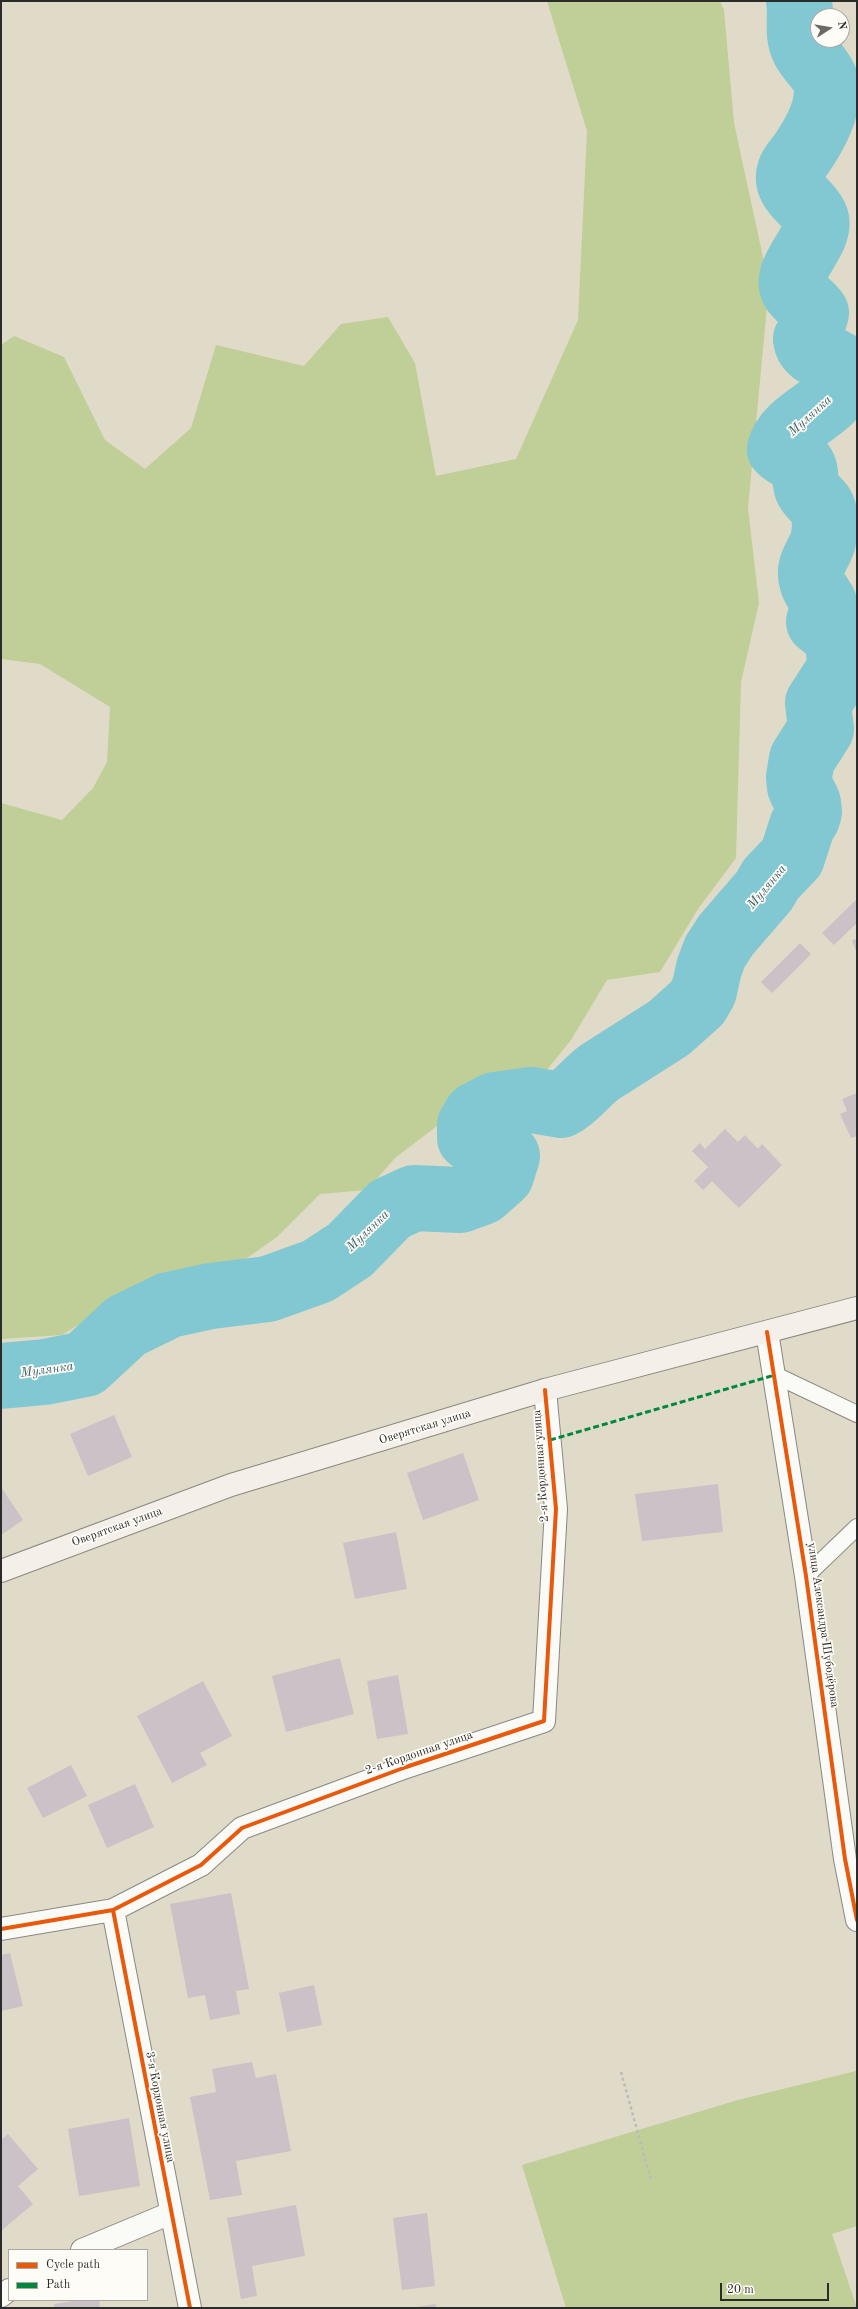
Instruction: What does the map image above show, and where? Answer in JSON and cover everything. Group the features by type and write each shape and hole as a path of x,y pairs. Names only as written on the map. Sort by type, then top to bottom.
{"main road":[{"name":"Оверятская улица","path":"1,1571 231,1485 545,1390 857,1308"}],"street":[{"name":"улица Александра Шубодёрова","path":"767,1332 806,1576 845,1858 857,1916"},
{"name":"2-я Кордонная улица","path":"1,1929 113,1910 201,1865 242,1828 406,1767 544,1721 556,1509 545,1390"},
{"name":"3-я Кордонная улица","path":"113,1910 190,2308"},
{"path":"84,2249 171,2213"}],"lane":[{"path":"775,1375 857,1414"},
{"path":"806,1576 857,1527"}],"path":[{"path":"621,2072 650,2180"}],"green space":[{"path":"547,1 720,1 724,10 734,123 769,285 748,508 759,603 741,682 736,858 698,909 660,972 607,980 571,1040 546,1071 510,1079 473,1107 437,1126 395,1158 367,1190 320,1194 277,1237 230,1270 133,1291 62,1335 1,1339 1,803 62,820 93,788 107,762 110,707 40,664 1,659 1,345 14,336 64,357 105,440 145,469 191,428 216,345 304,366 341,324 388,317 415,363 436,476 516,459 578,320 587,131"},
{"path":"856,2071 857,2226 832,2234 857,2308 566,2308 522,2165 738,2100"}],"building":[{"path":"857,899 857,923 834,945 822,933"},
{"path":"857,939 857,954 852,940"},
{"path":"800,943 811,954 772,993 761,982"},
{"path":"857,1093 857,1136 851,1138 840,1114 847,1111 842,1099"},
{"path":"725,1129 738,1142 745,1135 758,1149 762,1144 782,1165 739,1208 712,1181 703,1190 694,1181 708,1167 692,1151 700,1143 705,1149"},
{"path":"114,1415 132,1457 88,1476 70,1434"},
{"path":"463,1453 479,1500 423,1520 407,1473"},
{"path":"718,1484 723,1532 642,1541 635,1494"},
{"path":"1,1487 23,1520 1,1535"},
{"path":"396,1532 407,1589 355,1599 343,1543"},
{"path":"340,1658 354,1714 286,1732 272,1676"},
{"path":"398,1675 408,1734 377,1739 367,1681"},
{"path":"203,1681 232,1736 200,1753 207,1765 172,1783 137,1716"},
{"path":"71,1765 87,1796 43,1818 27,1788"},
{"path":"135,1784 154,1827 107,1848 88,1805"},
{"path":"231,1893 249,1989 236,1991 240,2014 210,2020 205,1995 188,1998 170,1904"},
{"path":"10,1953 23,2006 1,2011 1,1955"},
{"path":"314,1985 322,2025 287,2032 279,1993"},
{"path":"252,2062 256,2078 276,2074 291,2151 236,2161 242,2195 210,2200 190,2097 216,2092 212,2069"},
{"path":"129,2118 140,2186 79,2196 68,2129"},
{"path":"8,2134 38,2169 18,2186 33,2204 1,2231 1,2140"},
{"path":"296,2205 305,2256 252,2266 257,2296 241,2299 227,2218"},
{"path":"427,2213 435,2286 402,2290 393,2218"},
{"path":"73,2301 99,2301 100,2308 54,2308 54,2304"},
{"path":"436,2304 436,2308 417,2308 417,2307"}],"waterway":[{"name":"Мулянка","path":"1,1376 45,1372 85,1364 126,1326 169,1305 211,1296 268,1289 318,1271 350,1250 390,1209 414,1198 460,1200 482,1192 501,1175 507,1156 500,1148 470,1138 470,1125 476,1115 495,1105 532,1100 561,1105 600,1072 669,1028 697,1003 704,991 709,968 715,952 726,935 764,891 771,879 792,857 802,826 809,812 808,803 800,787 799,777 802,759 821,729 818,703 842,666 839,653 841,632 828,629 819,622 824,603 814,587 811,575 812,565 824,538 825,523 823,509 807,488 804,467 780,449 786,437 795,427 829,401 837,391 841,379 840,365 810,349 806,339 810,333 816,313 811,306 795,292 792,281 798,264 814,236 816,219 813,213 790,185 790,171 818,126 824,110 827,93 825,80 819,69 804,49 800,37 799,1"}],"marked path":[{"path":"550,1440 775,1375"}],"cycle path":[{"path":"767,1332 806,1576 845,1859 857,1920"},
{"path":"1,1929 113,1910 201,1865 242,1828 406,1767 544,1721 556,1509 545,1390"},
{"path":"113,1910 190,2308"}]}
